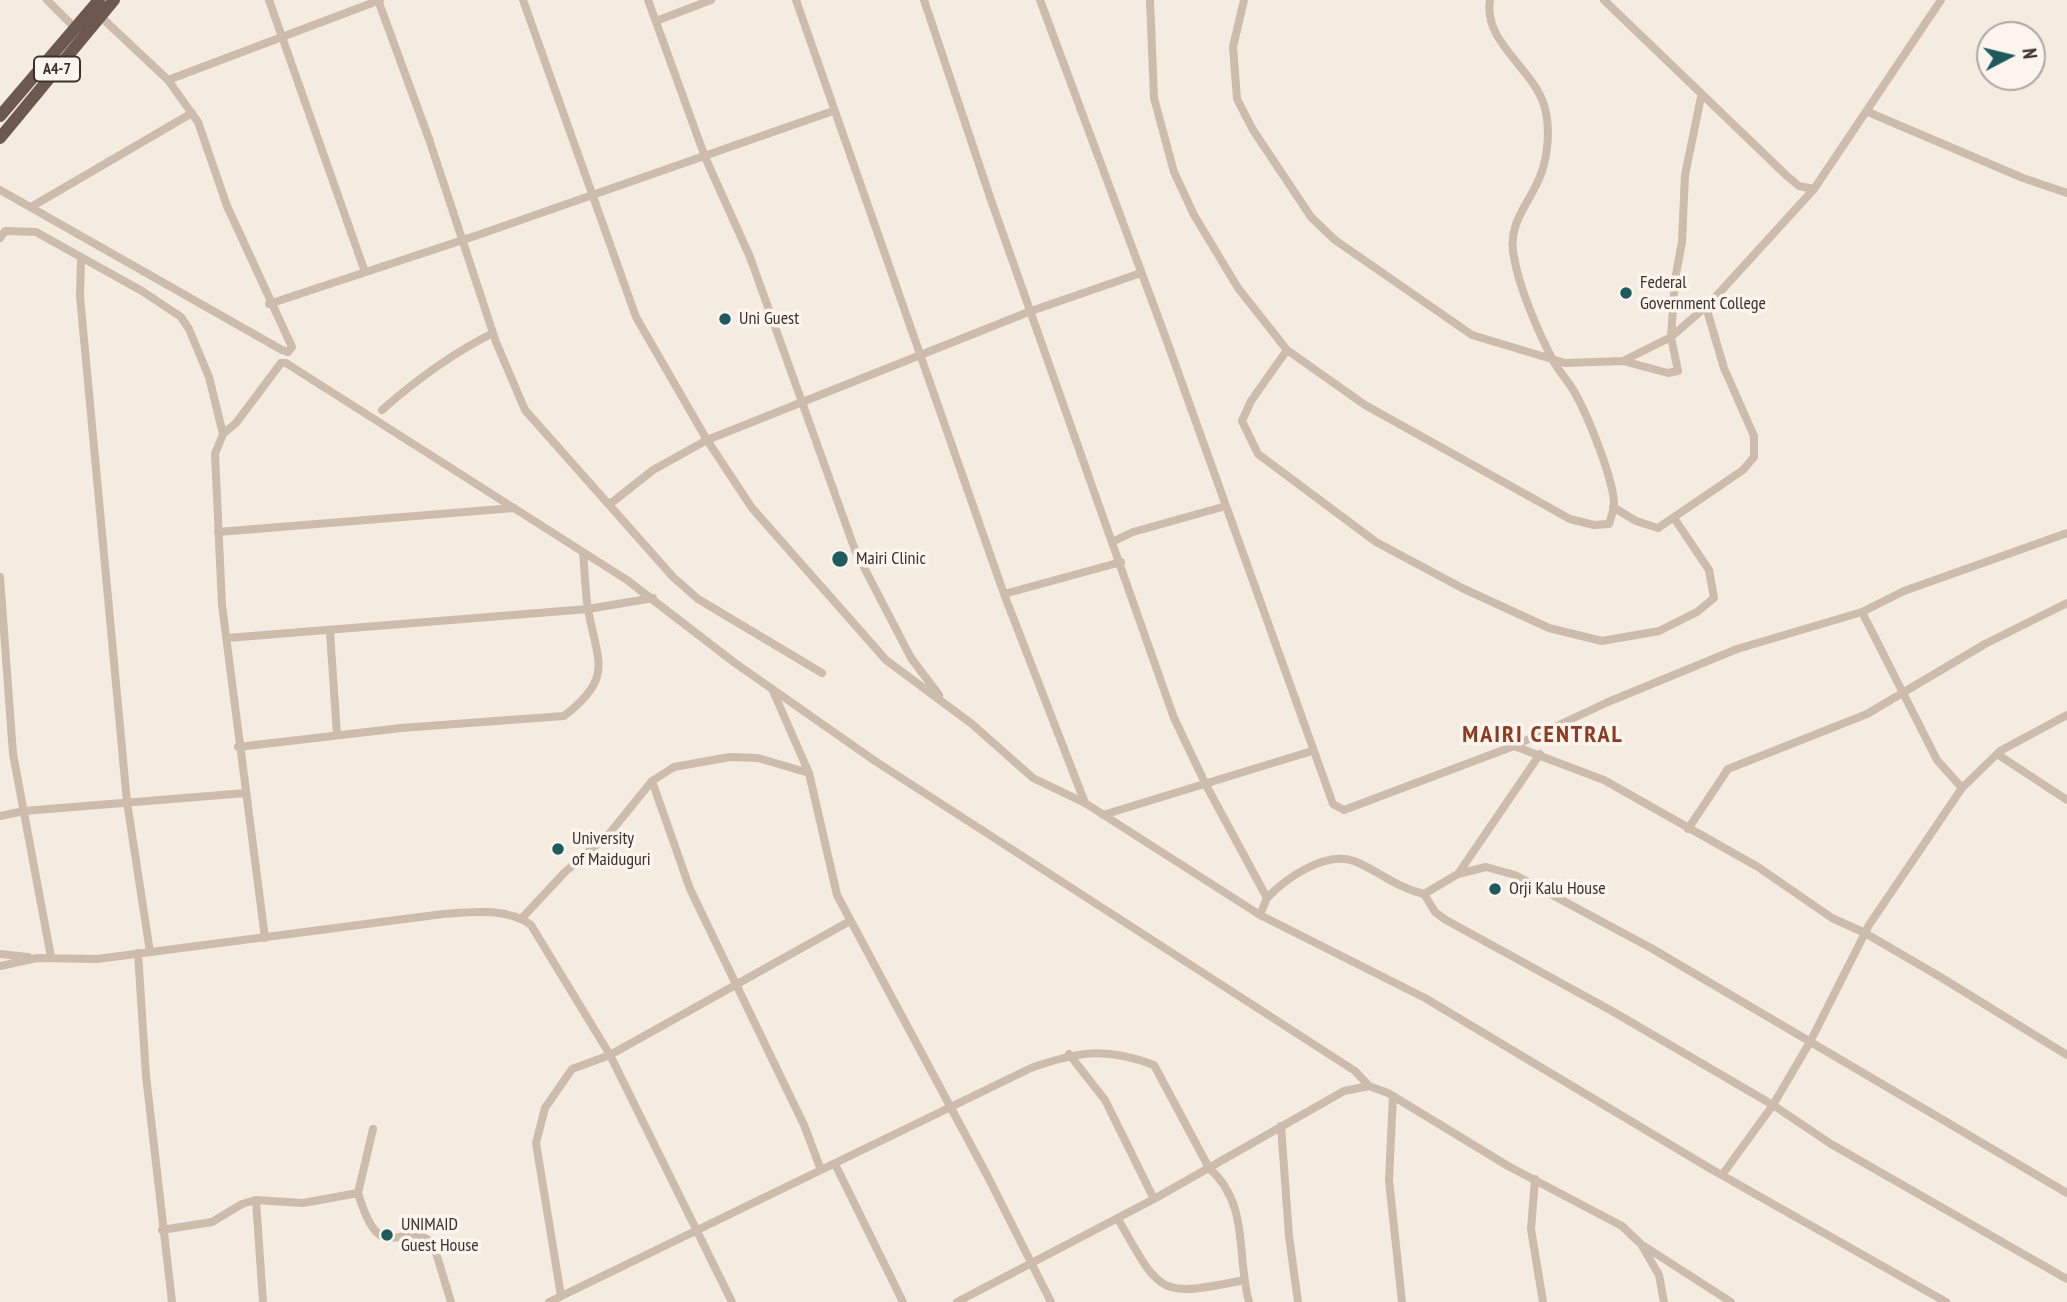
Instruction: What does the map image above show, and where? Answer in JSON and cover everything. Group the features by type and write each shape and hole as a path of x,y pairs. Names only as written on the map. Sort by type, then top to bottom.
{"highway":[{"name":"A4-7","path":"80,32 99,0"},
{"name":"A4-7","path":"0,138 6,116 80,32 114,0"}],"street":[{"path":"47,0 80,32"},
{"path":"269,0 365,272"},
{"path":"168,80 282,39 378,0 493,333 526,410 673,577 698,599 822,673"},
{"path":"523,0 636,317 707,440 752,508 886,660 945,704 1033,778 1085,803 1260,915 1425,998 1722,1175 1946,1302"},
{"path":"648,0 705,157 750,257 855,550 911,658 945,704"},
{"path":"656,21 711,0"},
{"path":"796,0 1004,594 1085,803"},
{"path":"924,0 1174,718 1206,785 1267,898"},
{"path":"1040,0 1333,804 1345,810 1514,747 1608,702 1737,649 1861,612 1904,591 2067,533"},
{"path":"1150,0 1154,98 1174,172 1194,215 1238,288 1287,350 1365,405 1570,519 1594,525 1609,524 1613,507 1610,482 1575,392 1555,362 1513,257 1513,230 1517,216 1540,177 1546,149 1545,108 1539,92 1496,35 1488,17 1490,0"},
{"path":"1244,0 1233,47 1237,99 1253,130 1311,217 1335,240 1472,335 1555,362 1623,361 1675,374 1678,370 1671,337 1685,175 1701,97"},
{"path":"1604,0 1701,97 1787,176 1799,186 1814,189"},
{"path":"1623,361 1671,337 1706,307 1814,189 1941,0"},
{"path":"0,190 288,352 292,342 269,304 227,206 198,122 168,80 100,16"},
{"path":"269,304 833,111"},
{"path":"1868,112 2023,178 2067,193"},
{"path":"31,208 192,113"},
{"path":"0,238 5,231 36,232 142,291 181,317 209,377 223,434"},
{"path":"81,258 80,296 127,802 150,952"},
{"path":"610,504 653,470 707,440 1031,311 1141,273"},
{"path":"1613,507 1636,521 1658,528 1743,470 1754,457 1754,436 1724,368 1706,307"},
{"path":"382,410 467,346 493,333"},
{"path":"1287,350 1251,401 1242,421 1258,454 1376,542 1462,588 1549,628 1602,641 1659,631 1697,612 1714,598 1709,570 1674,519"},
{"path":"265,938 238,747 218,532 215,454 223,434 236,424 281,363 286,363 653,598 772,688 875,761 1355,1071 1369,1086 1393,1096 1622,1226 1641,1244 1731,1302"},
{"path":"1114,541 1133,532 1226,506"},
{"path":"218,532 514,509"},
{"path":"238,747 564,716 583,701 598,674 599,653 588,609 583,553"},
{"path":"1004,594 1121,562"},
{"path":"0,577 13,754 51,957"},
{"path":"227,638 330,632 588,609 653,598"},
{"path":"1688,829 1728,769 1867,714 1985,645 2067,603"},
{"path":"1861,612 1937,760 1962,788"},
{"path":"330,632 337,736"},
{"path":"772,688 809,773 829,852 833,881 850,921 950,1105 1051,1302"},
{"path":"1722,1175 1773,1105 1810,1042 1865,933 1962,788 1997,754 2067,715"},
{"path":"1514,747 1540,754 1604,780 1758,867 1832,918 1865,933 2067,1055"},
{"path":"1103,815 1312,751"},
{"path":"1458,874 1540,754"},
{"path":"1997,754 2067,800"},
{"path":"522,918 565,872 609,834 652,780 686,763 730,757 758,758 809,773"},
{"path":"652,780 690,889 804,1125 821,1170"},
{"path":"0,816 24,811 246,793"},
{"path":"1260,915 1267,898 1282,883 1328,860 1353,861 1406,890 1424,894 1458,874 1486,867 1515,875 1651,948 2067,1193"},
{"path":"1424,894 1435,912 1446,920 1773,1105 1831,1144 2067,1279"},
{"path":"0,965 51,957 97,959 474,912 522,918 531,925 610,1055 732,1302"},
{"path":"561,1296 536,1143 545,1108 572,1069 610,1055 850,921"},
{"path":"138,953 146,1076 172,1302"},
{"path":"0,954 37,958"},
{"path":"549,1302 695,1228 835,1164 950,1105 1031,1068 1069,1054 1106,1053 1130,1056 1154,1065 1209,1168 1223,1181 1233,1198 1241,1230 1244,1279 1249,1302"},
{"path":"1069,1054 1105,1100 1154,1199"},
{"path":"957,1302 1118,1219 1344,1091 1369,1086"},
{"path":"1393,1096 1389,1180 1402,1302"},
{"path":"1281,1126 1289,1236 1298,1302"},
{"path":"373,1129 358,1193 372,1230 387,1239 407,1237 428,1239 433,1243 451,1302"},
{"path":"835,1164 903,1302"},
{"path":"1535,1179 1531,1229 1542,1302"},
{"path":"162,1230 212,1222 242,1204 256,1200 303,1203 358,1193"},
{"path":"256,1200 263,1302"},
{"path":"1118,1219 1157,1282 1175,1290 1202,1288 1244,1279"},
{"path":"1641,1244 1659,1275 1664,1302"}],"place":[{"name":"Federal Government College","path":"1626,293"},
{"name":"Uni Guest","path":"725,319"},
{"name":"Mairi Clinic","path":"840,559"},
{"name":"University of Maiduguri","path":"558,849"},
{"name":"Orji Kalu House","path":"1495,889"},
{"name":"UNIMAID Guest House","path":"387,1235"}],"district":[{"name":"MAIRI CENTRAL","path":"1543,735"}]}
